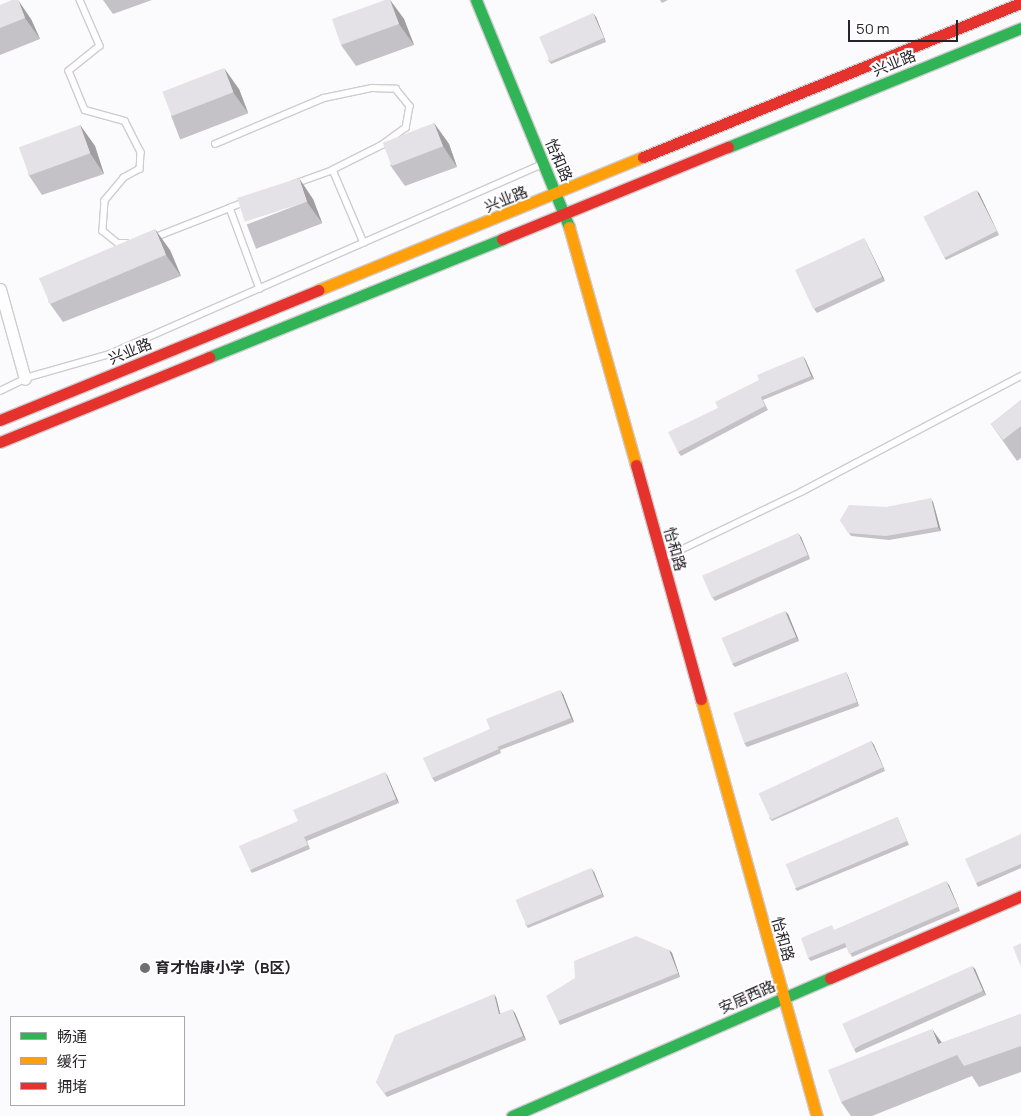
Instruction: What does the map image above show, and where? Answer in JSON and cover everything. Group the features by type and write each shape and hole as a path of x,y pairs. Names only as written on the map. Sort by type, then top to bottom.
{"main road":[{"name":"怡和路","path":"476,0 565,212 817,1116"},
{"name":"兴业路","path":"0,420 558,195 1021,3"},
{"name":"兴业路","path":"0,442 1021,28"},
{"name":"安居西路","path":"512,1116 1021,896"}],"street":[{"path":"0,289 25,379"}],"lane":[{"path":"80,0 100,46 69,71 85,110 125,122 141,152 140,169 124,178 105,201 103,231 118,243 135,242"},
{"path":"215,144 324,98 372,88 396,89 410,106 406,128 383,145 333,170 286,188"},
{"path":"0,391 25,379 110,354 545,163"},
{"path":"333,170 364,243"},
{"path":"143,242 258,198"},
{"path":"230,208 260,288"},
{"path":"662,559 802,492 1021,376"}],"building":[{"path":"12,0 18,0 25,18 0,28 0,5"},
{"path":"385,0 390,0 399,24 341,45 332,19"},
{"path":"593,13 604,38 550,62 539,37"},
{"path":"224,68 233,92 172,116 162,92"},
{"path":"434,123 443,146 392,166 383,143"},
{"path":"80,125 90,153 29,175 19,147"},
{"path":"299,178 307,202 245,222 237,198"},
{"path":"976,190 997,231 944,258 923,217"},
{"path":"155,229 166,255 50,304 39,278"},
{"path":"864,238 882,277 813,309 795,270"},
{"path":"803,356 811,376 761,397 765,406 678,452 668,432 718,408 715,402 759,380 757,375"},
{"path":"1021,400 1021,426 1003,440 991,424"},
{"path":"931,498 938,527 886,536 848,533 840,520 849,505 887,507"},
{"path":"798,533 808,555 712,598 702,576"},
{"path":"785,611 796,637 732,664 721,638"},
{"path":"846,672 857,702 744,743 733,713"},
{"path":"560,690 571,718 497,747 499,749 432,778 423,758 490,729 486,719"},
{"path":"871,741 883,767 771,820 759,793"},
{"path":"385,772 396,799 304,837 308,845 250,870 239,846 298,821 293,810"},
{"path":"897,817 907,841 796,888 786,864"},
{"path":"1021,834 1021,864 976,883 965,859"},
{"path":"591,868 602,894 526,926 516,900"},
{"path":"946,881 958,907 849,954 845,943 808,958 801,938 832,925 834,930"},
{"path":"636,936 669,950 678,973 558,1021 546,996 575,978 574,961"},
{"path":"1021,943 1021,967 1013,947"},
{"path":"972,966 983,991 853,1048 842,1024"},
{"path":"494,994 499,1014 512,1009 523,1036 384,1093 376,1082 395,1035"},
{"path":"1021,1014 1021,1046 964,1066 957,1055 841,1102 828,1070 932,1029 938,1044"}],"traffic: fast":[{"path":"476,0 569,227"},
{"path":"728,147 1021,28"},
{"path":"209,357 502,239"},
{"path":"512,1116 830,978"}],"traffic: slow":[{"path":"318,290 643,157"},
{"path":"569,227 636,465"},
{"path":"701,699 817,1116"}],"traffic: jam":[{"path":"643,157 1021,3"},
{"path":"502,239 728,147"},
{"path":"0,420 318,290"},
{"path":"0,442 209,357"},
{"path":"636,465 701,699"},
{"path":"830,978 1021,896"}],"place":[{"name":"育才怡康小学（B区）","path":"145,968"}]}
